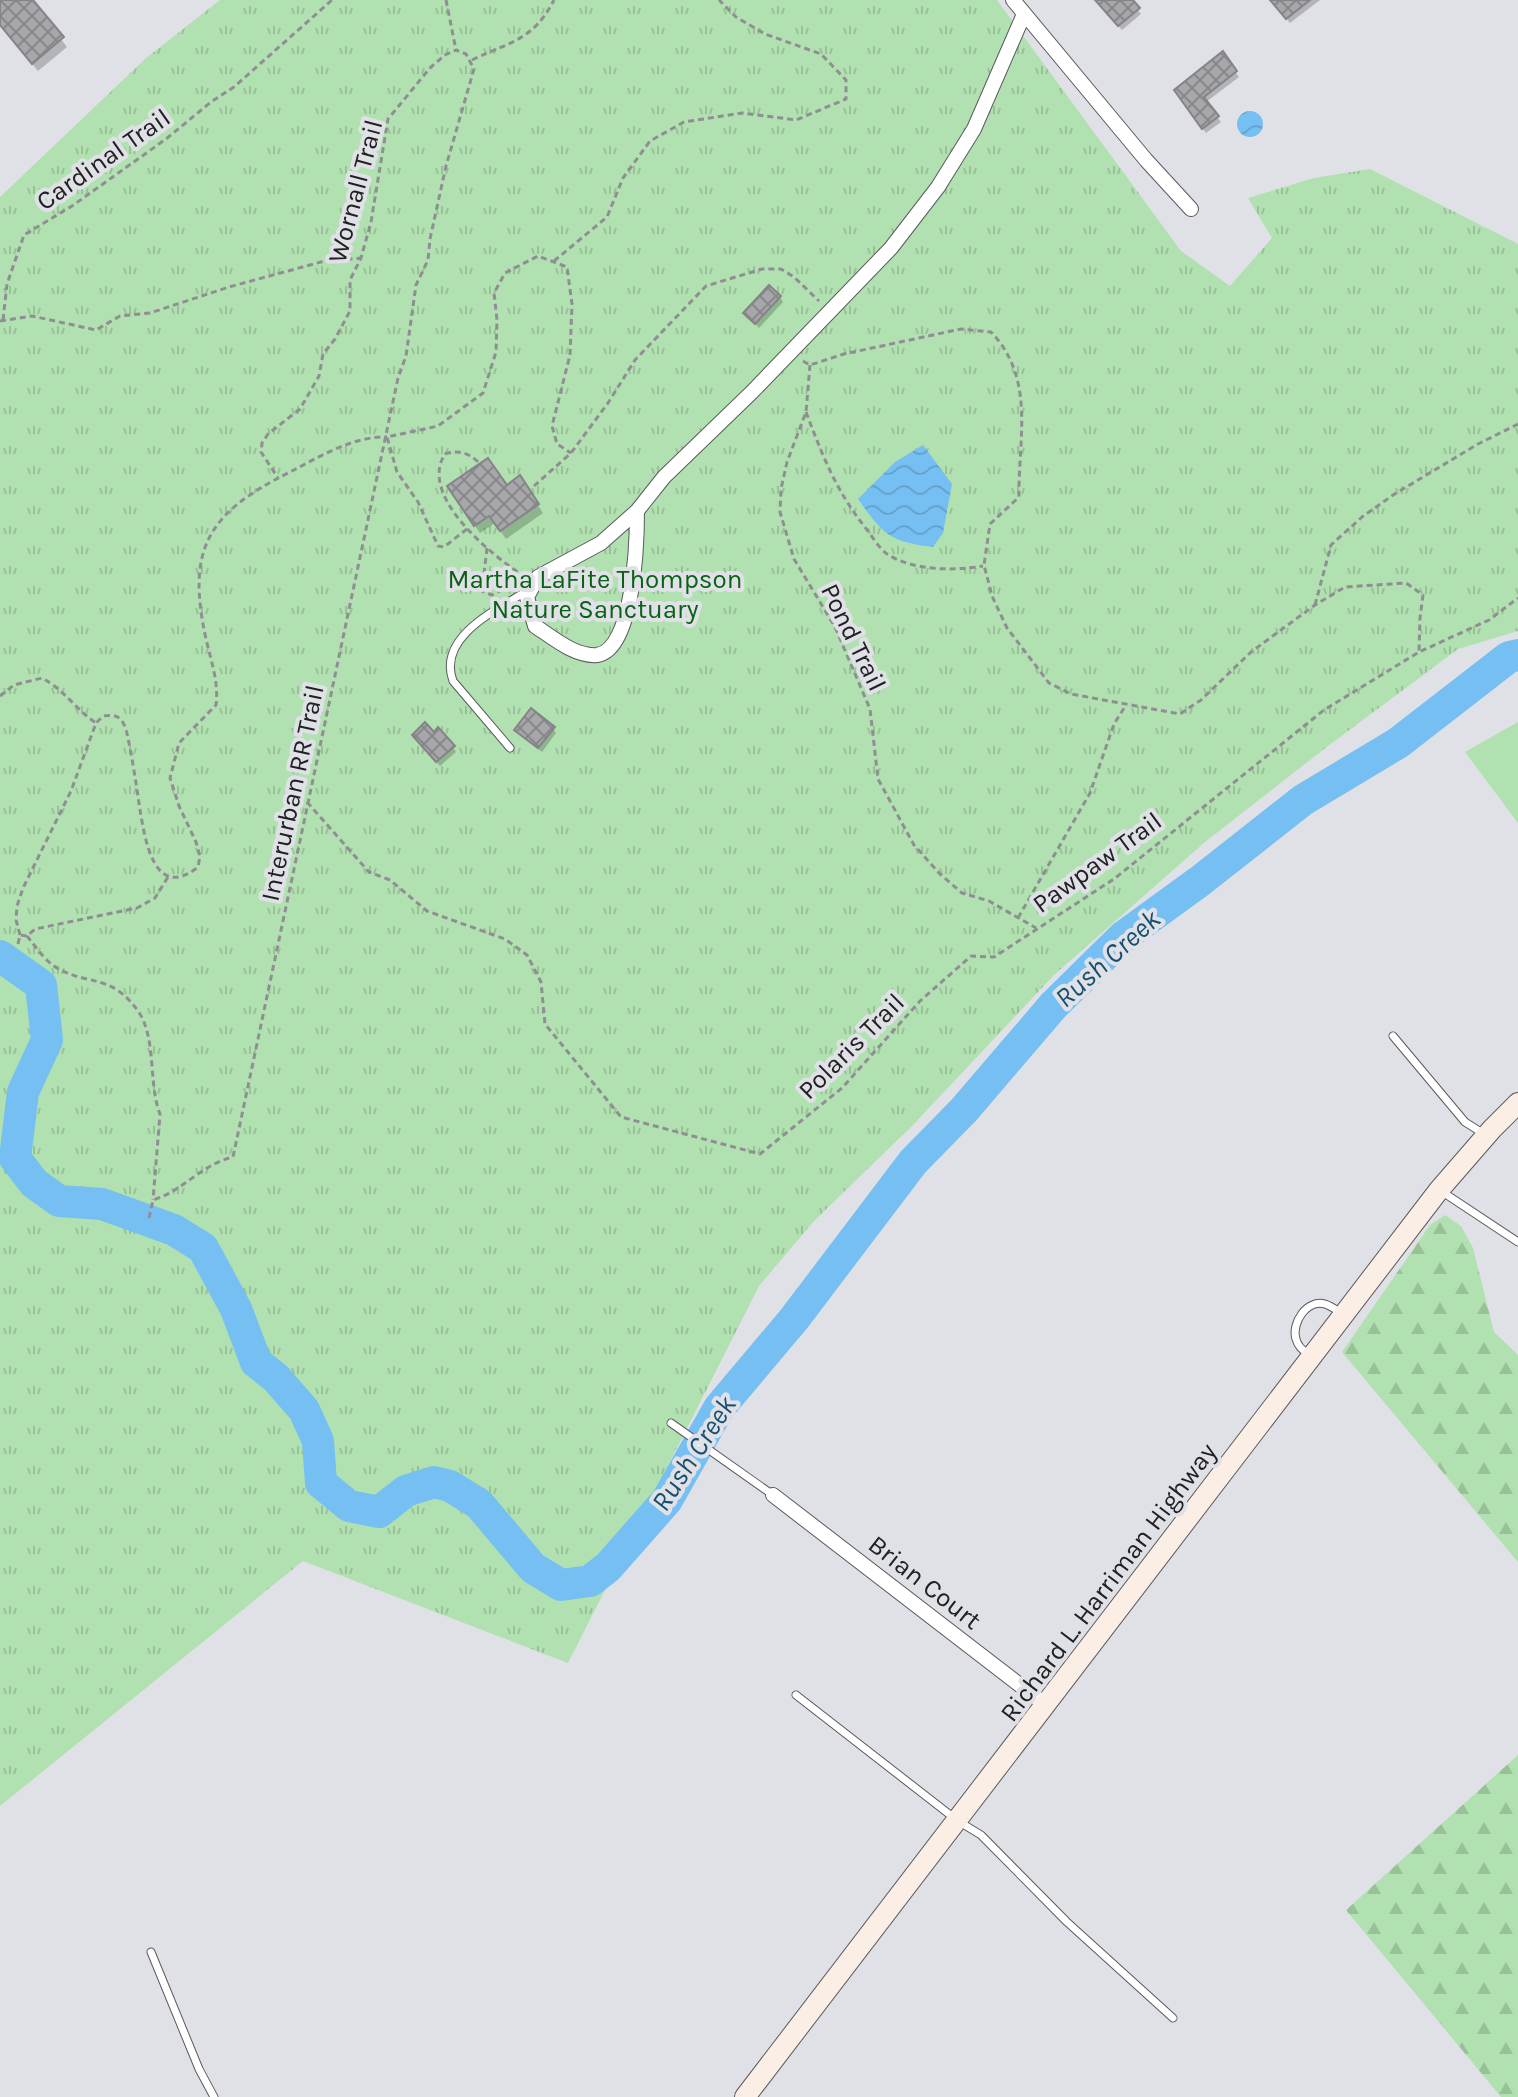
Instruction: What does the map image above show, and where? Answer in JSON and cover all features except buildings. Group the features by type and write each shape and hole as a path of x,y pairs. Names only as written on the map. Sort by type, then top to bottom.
{"street":[{"path":"1013,0 1146,160 1191,209"},
{"path":"637,511 637,539 630,590 621,631 613,647 597,655 575,651 535,626 527,597 538,577 601,543 637,511 664,477 891,248 938,187 974,129 1024,14"},
{"name":"Richard L. Harriman Highway","path":"745,2097 1439,1190 1518,1103"},
{"name":"Brian Court","path":"773,1495 1047,1706"}],"lane":[{"path":"510,748 453,681 448,669 451,653 467,632 534,586"},
{"path":"1393,1036 1465,1122 1486,1136"},
{"path":"1439,1190 1518,1242"},
{"path":"1312,1358 1298,1345 1294,1335 1296,1322 1304,1311 1323,1303 1345,1315"},
{"path":"671,1423 773,1495"},
{"path":"796,1695 958,1821 981,1835 1067,1922 1173,2018"},
{"path":"151,1952 199,2069 214,2097"}],"path":[{"name":"Cardinal Trail","path":"332,0 234,87 166,139 72,206 24,235 7,284 2,320 32,316 96,330 120,316 150,313 321,262 361,258"},
{"path":"446,0 456,50 472,60 474,69 446,166 428,260 416,285 406,356 398,378 389,436 397,472 418,502 438,546 444,547 467,529"},
{"path":"472,60 528,35 554,0"},
{"path":"554,261 607,217 623,178 650,141 684,122 742,113 796,120 846,99 846,80 821,54 765,34 736,17 719,0"},
{"name":"Wornall Trail","path":"278,478 261,452 262,443 268,434 300,409 319,376 323,354 350,311 350,280 361,258 371,222 388,119 430,68 456,50"},
{"path":"18,944 20,935 16,920 23,888 71,791 96,723 103,716 122,718 131,749 143,838 153,863 168,876 188,875 198,867 200,856 196,842 170,778 179,743 216,705 217,693 201,605 200,579 204,545 211,531 228,513 278,478 344,446 438,426 483,393 496,352 494,293 505,273 538,256 567,267 572,304 570,355 552,426 557,444 571,453"},
{"path":"534,486 571,453 635,360 706,286 762,269 781,269 794,277 830,312"},
{"path":"790,353 810,365 844,354 961,329 991,332 1007,348 1014,364 1023,411 1018,461 1019,497 990,524 984,565 992,596 1007,628 1049,683 1071,694 1180,714 1201,700 1251,652 1345,587 1406,583 1423,595 1419,652"},
{"name":"Pond Trail","path":"810,365 806,412 787,462 781,489 780,512 794,559 835,627 870,709 878,779 914,845 962,893 989,901 1018,918"},
{"name":"Pond Trail","path":"806,412 846,504 886,554 912,565 967,568 984,565"},
{"path":"1315,605 1331,545 1362,517 1478,444 1518,424"},
{"name":"Interurban RR Trail","path":"153,1200 167,1196 200,1170 233,1157 307,802 389,436"},
{"path":"478,462 471,455 456,451 445,454 438,467 440,487 467,529 534,586"},
{"path":"488,546 482,591 486,595 505,588 534,586"},
{"name":"Pawpaw Trail","path":"1126,705 1114,724 1090,793 1018,918 1037,929 1114,879 1324,710 1419,652 1489,620 1518,598"},
{"path":"0,696 14,685 42,678 66,694 79,712 96,723"},
{"name":"Polaris Trail","path":"307,802 369,872 390,880 427,911 505,939 527,955 541,982 545,1024 621,1117 760,1154 842,1088 920,1001 971,956 994,957 1037,929"},
{"path":"27,936 35,929 137,908 155,898 168,876"},
{"path":"20,935 27,936 58,968 102,981 120,992 139,1013 160,1114 149,1218"}],"green space":[{"name":"Martha LaFite Thompson Nature Sanctuary","path":"220,0 997,0 1181,251 1230,286 1272,238 1248,198 1314,178 1370,169 1518,244 1518,631 1458,649 1205,842 1054,975 912,1126 814,1221 759,1286 568,1663 303,1561 0,1806 0,197 145,59"},
{"path":"1518,722 1518,823 1465,752"},
{"path":"1445,1215 1461,1226 1473,1248 1494,1332 1518,1355 1518,1562 1342,1352 1430,1225"},
{"path":"1518,1755 1518,2097 1501,2097 1346,1910"}],"water":[{"path":"1250,111 1259,115 1263,124 1259,133 1250,137 1241,133 1237,124 1241,115"},
{"path":"923,445 952,484 943,533 933,547 906,542 888,534 858,499 895,462"}],"waterway":[{"name":"Rush Creek","path":"0,956 41,985 47,1040 23,1092 15,1158 34,1183 59,1201 102,1204 174,1230 203,1248 236,1309 256,1362 276,1378 304,1410 318,1441 321,1483 349,1506 379,1512 406,1491 434,1482 450,1486 479,1504 533,1568 561,1585 590,1581 608,1567 667,1500 719,1408 794,1319 913,1162 964,1110 1053,1006 1123,937 1303,800 1398,743 1509,657 1518,655"}]}
